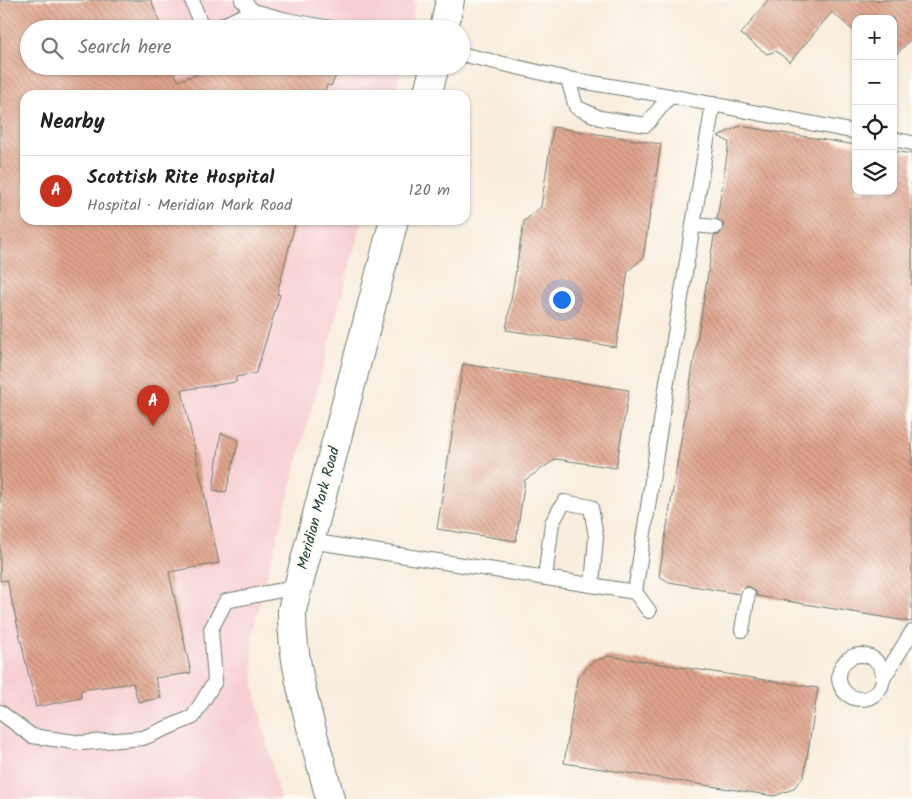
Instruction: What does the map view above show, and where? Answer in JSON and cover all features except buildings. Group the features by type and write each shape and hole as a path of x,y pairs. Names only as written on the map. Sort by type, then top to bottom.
{"street":[{"path":"446,20 450,0"},
{"path":"428,90 433,75"},
{"name":"Meridian Mark Road","path":"330,799 296,661 292,635 292,610 393,225"}],"lane":[{"path":"192,0 199,20"},
{"path":"242,0 253,11 288,20"},
{"path":"234,20 253,11"},
{"path":"470,56 568,79 670,96 852,131"},
{"path":"568,79 576,107 600,118 646,125 670,96"},
{"path":"635,592 713,104"},
{"path":"897,140 912,143"},
{"path":"693,225 715,228"},
{"path":"545,578 552,523 564,502 590,507 596,537 592,585"},
{"path":"310,541 635,592 649,611"},
{"path":"0,712 32,736 82,742 143,738 193,718 215,681 211,630 226,600 297,587"},
{"path":"742,630 748,595"},
{"path":"884,677 912,632"}],"shaded area":[{"path":"0,0 416,0 412,20 20,20 20,75 399,75 395,90 20,90 20,225 361,225 252,633 254,687 280,799 0,799"}],"place":[{"name":"Scottish Rite Hospital","path":"153,426"}]}
